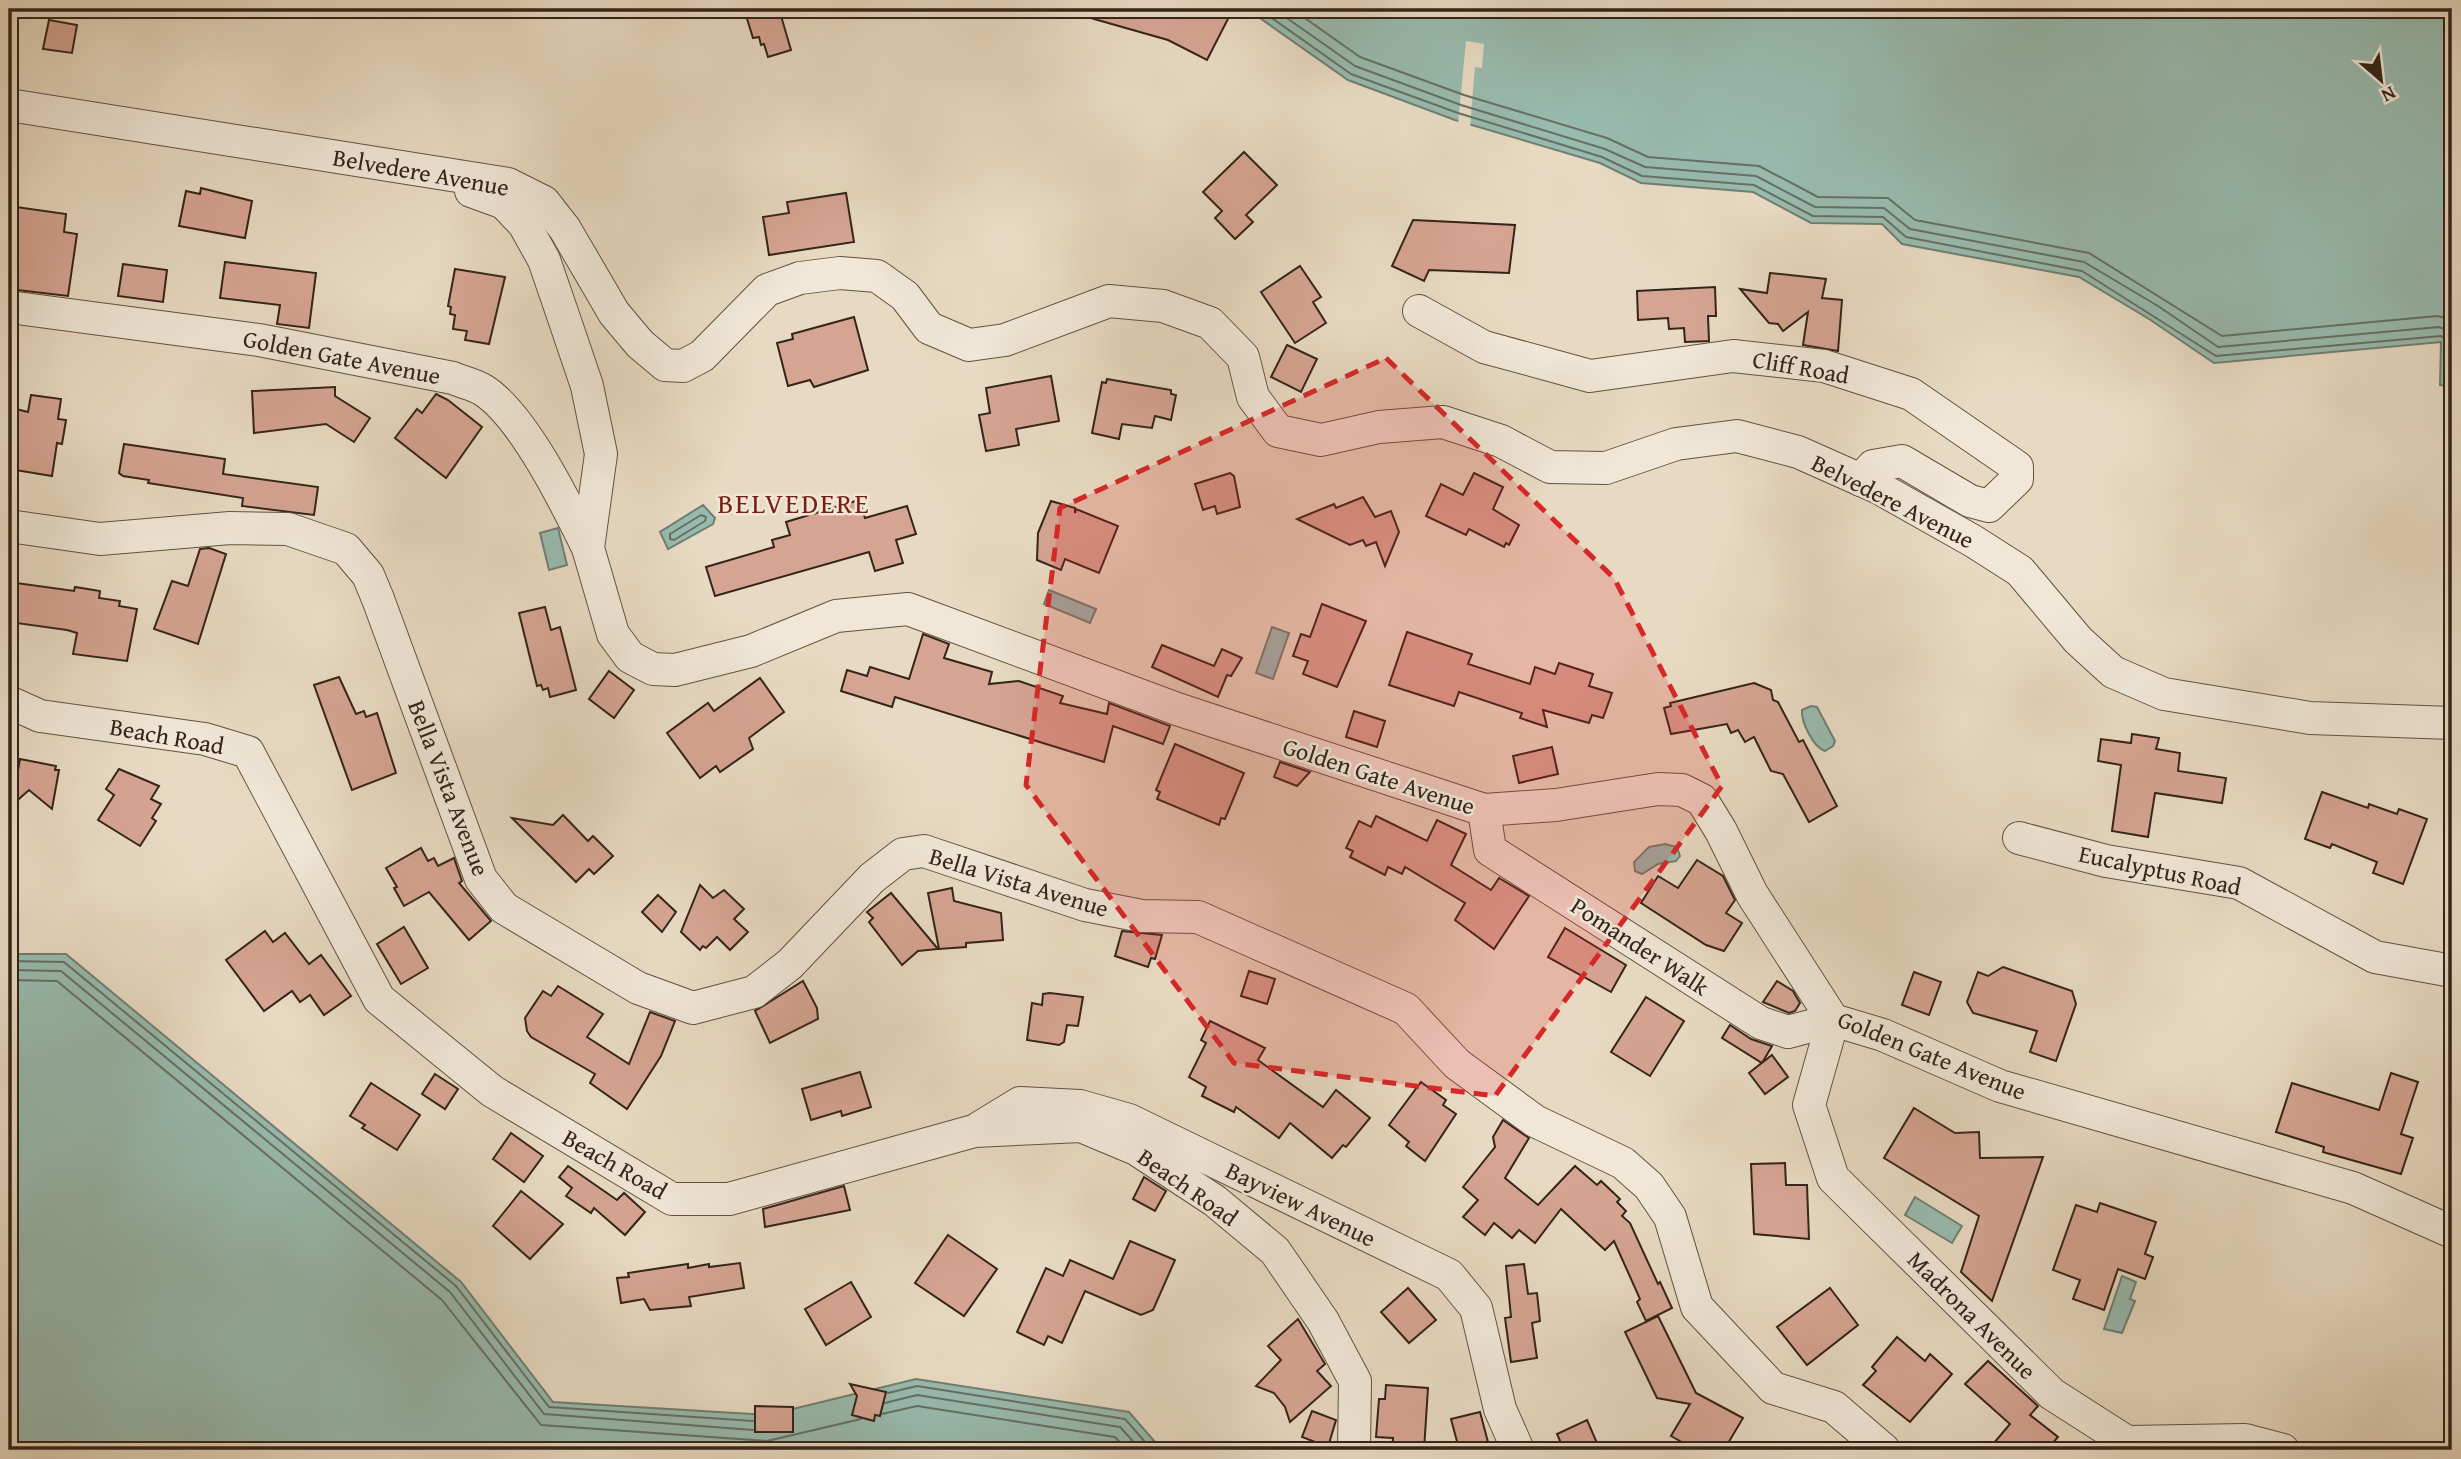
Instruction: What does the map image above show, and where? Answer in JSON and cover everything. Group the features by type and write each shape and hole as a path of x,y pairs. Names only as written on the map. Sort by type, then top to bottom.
{"street":[{"name":"Belvedere Avenue","path":"9,105 508,184 544,202 565,229 614,313 640,344 666,365 683,366 702,356 767,290 800,278 840,273 877,276 905,296 929,328 969,345 1004,340 1109,301 1163,306 1210,323 1242,357 1253,397 1278,431 1321,440 1379,427 1443,422 1501,440 1550,467 1605,468 1676,444 1737,436 1798,452 1861,480 2020,571 2078,640 2113,672 2164,694 2310,718 2452,723"},
{"name":"Golden Gate Avenue","path":"393,165 504,203 524,224 544,260 587,386 601,454 588,548"},
{"name":"Golden Gate Avenue","path":"9,307 260,340 453,378 483,390 511,416 559,488 588,548 613,634 630,657 653,669 675,670 751,651 836,616 908,609 1189,713 1484,810 1556,805 1658,789 1682,790 1702,800 1721,831 1752,894 1833,1020 1883,1035 2000,1086 2353,1188 2452,1233"},
{"name":"Cliff Road","path":"1419,311 1484,346 1590,376 1733,356 1824,366 1911,394 2017,467 2017,479 1989,506 1970,501 1902,461 1873,466 1861,480"},
{"name":"Bella Vista Avenue","path":"9,526 100,539 230,528 288,529 346,549 368,575 378,598 481,879 504,908 638,988 693,1008 754,992 790,964 872,878 903,855 924,851 1085,905 1142,916 1198,917 1406,1009 1457,1064 1524,1112 1623,1163 1649,1186 1670,1217 1698,1307 1773,1388 1834,1407 1884,1450"},
{"name":"Beach Road","path":"9,702 40,716 205,739 248,752 379,999 492,1091 671,1199 729,1199 974,1131 1081,1126 1136,1149 1215,1201 1275,1251 1323,1321 1355,1381 1353,1450"},
{"name":"Pomander Walk","path":"1484,810 1490,850 1761,1023 1788,1032 1833,1020"},
{"name":"Eucalyptus Road","path":"2019,838 2106,861 2239,883 2375,957 2452,971"},
{"name":"Madrona Avenue","path":"1833,1020 1809,1105 1833,1178 2052,1394 2127,1442 2174,1447 2245,1440 2283,1450"},
{"name":"Bayview Avenue","path":"974,1131 1020,1103 1080,1106 1129,1120 1449,1275 1476,1308 1500,1409 1518,1450"}],"highlighted area":[{"path":"1386,358 1614,578 1722,786 1495,1096 1234,1063 1026,785 1060,508"}],"water":[{"path":"1247,9 2452,9 2452,387 2440,385 2441,342 2214,363 2149,319 2079,277 1902,244 1882,224 1811,223 1753,192 1641,183 1600,163 1455,120 1348,80"},
{"path":"703,505 715,518 713,524 668,549 660,532"},
{"path":"558,528 567,565 549,570 540,533"},
{"path":"1049,590 1096,609 1090,623 1044,604"},
{"path":"1272,627 1289,633 1273,679 1256,673"},
{"path":"1811,706 1817,707 1835,741 1833,746 1825,751 1812,739 1803,721 1802,710"},
{"path":"1665,844 1677,847 1680,856 1676,861 1658,864 1642,874 1635,871 1634,862 1649,847"},
{"path":"9,954 66,954 461,1282 553,1402 768,1415 916,1379 1129,1412 1162,1450 9,1450"},
{"path":"1915,1197 1962,1226 1952,1243 1905,1215"},
{"path":"2122,1276 2136,1282 2130,1299 2135,1301 2122,1333 2104,1329"}],"pier":[{"path":"1466,41 1484,44 1482,68 1475,67 1470,128 1458,124"}],"building":[{"path":"744,9 779,9 791,50 768,57 759,37 753,38"},
{"path":"1081,9 1233,9 1207,60 1168,40 1080,15"},
{"path":"49,20 77,25 72,53 43,49"},
{"path":"1244,152 1277,185 1246,215 1253,222 1235,239 1215,218 1222,211 1203,192"},
{"path":"201,188 252,201 245,238 179,226 186,191 200,194"},
{"path":"846,193 854,242 769,255 763,217 789,213 787,202"},
{"path":"9,206 66,214 64,232 77,234 68,296 9,289"},
{"path":"1413,220 1515,225 1509,273 1429,270 1424,281 1392,266"},
{"path":"225,262 316,273 309,328 277,324 280,305 220,298"},
{"path":"123,264 167,270 163,302 118,296"},
{"path":"1300,266 1321,297 1313,302 1326,323 1295,343 1261,292"},
{"path":"455,269 505,277 489,344 465,340 467,331 453,329 455,315 450,314 451,307 448,306"},
{"path":"1770,273 1826,279 1822,298 1842,300 1838,351 1803,345 1808,312 1783,331 1778,324 1769,323 1740,289 1767,293"},
{"path":"1715,287 1716,316 1708,316 1709,341 1685,342 1684,328 1669,329 1668,318 1638,320 1637,291"},
{"path":"854,317 868,370 814,387 810,380 788,386 777,343 793,339 792,334"},
{"path":"1287,345 1317,359 1301,392 1271,377"},
{"path":"1051,376 1059,421 1016,429 1019,445 986,451 979,415 990,413 986,388"},
{"path":"1107,379 1171,390 1171,394 1176,395 1171,420 1155,416 1152,428 1122,424 1119,439 1092,433 1102,382 1106,383"},
{"path":"335,387 335,396 370,418 354,442 326,424 254,433 252,391"},
{"path":"436,394 448,400 482,427 446,478 395,438 417,409 422,413"},
{"path":"31,395 61,399 58,419 66,420 62,444 57,443 52,476 9,469 9,428 13,428 16,409 28,412"},
{"path":"124,444 225,459 223,474 318,487 314,515 242,506 243,498 148,483 149,480 123,476 119,473"},
{"path":"1230,473 1234,476 1240,507 1217,514 1215,506 1203,510 1195,484"},
{"path":"1474,473 1503,487 1493,509 1519,525 1509,545 1506,543 1504,547 1469,529 1466,535 1426,516 1441,484 1463,495"},
{"path":"1363,497 1375,517 1391,511 1399,532 1385,566 1376,542 1366,546 1363,540 1350,545 1297,519 1334,504 1336,508"},
{"path":"859,500 865,518 907,506 916,534 896,540 903,563 875,571 869,552 715,596 706,567 774,547 772,540 790,535 786,522"},
{"path":"1051,501 1075,508 1075,513 1076,509 1118,526 1099,573 1065,559 1061,570 1037,560 1038,533"},
{"path":"209,548 226,554 198,644 154,629 172,581 188,586 200,549"},
{"path":"9,582 74,591 75,587 100,591 99,598 120,601 119,606 137,609 127,661 73,654 77,633 9,622"},
{"path":"1322,604 1366,621 1337,687 1303,674 1308,661 1293,656 1301,634 1310,637"},
{"path":"545,607 551,630 560,627 576,690 550,697 548,688 543,690 541,685 537,686 519,613"},
{"path":"1407,632 1472,654 1468,664 1530,684 1535,667 1555,674 1559,663 1593,674 1589,686 1612,693 1603,718 1592,715 1589,723 1543,710 1547,727 1520,718 1522,713 1459,692 1454,706 1389,685"},
{"path":"923,634 949,644 944,658 992,672 989,684 1019,681 1063,696 1060,703 1107,714 1109,703 1170,726 1163,744 1113,726 1104,762 895,697 892,707 841,691 847,670 867,676 870,667 909,679"},
{"path":"1162,645 1214,666 1222,649 1242,658 1231,676 1227,675 1218,697 1152,667"},
{"path":"609,671 634,690 614,718 589,699"},
{"path":"339,677 356,714 364,711 366,717 377,713 396,773 352,790 314,685"},
{"path":"760,678 784,712 749,738 753,749 720,772 716,766 700,778 667,733 708,703 714,711"},
{"path":"1754,683 1771,690 1773,700 1778,702 1799,742 1803,740 1837,806 1809,822 1783,774 1771,771 1754,737 1745,742 1738,730 1731,733 1727,724 1671,734 1664,708 1671,706 1670,703"},
{"path":"1354,711 1385,721 1377,747 1346,737"},
{"path":"2132,734 2159,738 2156,749 2180,753 2178,771 2226,778 2222,803 2155,793 2148,837 2112,831 2121,765 2098,761 2101,739 2131,743"},
{"path":"1175,744 1244,773 1225,819 1221,818 1219,825 1157,799 1160,792 1156,790"},
{"path":"1552,747 1558,774 1519,783 1513,756"},
{"path":"20,759 56,766 55,770 59,770 52,809 29,790 12,805"},
{"path":"1280,762 1310,772 1297,786 1274,777"},
{"path":"119,769 159,786 151,799 161,804 152,818 156,821 140,846 98,820 114,795 106,789"},
{"path":"2322,792 2368,808 2369,804 2397,814 2399,809 2427,819 2403,884 2373,873 2377,862 2332,844 2330,848 2305,839"},
{"path":"563,815 588,841 593,836 613,856 594,874 589,869 576,882 512,818 553,825"},
{"path":"1376,816 1427,841 1437,820 1466,834 1451,865 1491,890 1499,878 1529,896 1494,949 1455,920 1465,903 1405,867 1402,874 1388,867 1385,875 1350,857 1353,851 1346,848 1359,821 1371,827"},
{"path":"421,848 428,861 434,858 438,866 454,858 462,881 459,883 491,921 469,940 429,892 404,906 394,888 397,887 386,868"},
{"path":"1697,860 1723,876 1735,900 1726,913 1742,923 1724,951 1706,945 1641,903 1658,876 1678,888"},
{"path":"700,885 713,898 724,890 744,909 734,919 748,932 730,950 717,937 700,950 681,932"},
{"path":"952,888 954,901 1001,913 1003,940 966,943 966,947 939,949 928,893"},
{"path":"891,893 938,949 918,951 902,965 869,922 873,918 867,912"},
{"path":"658,895 676,912 662,932 642,912"},
{"path":"404,927 428,968 401,984 377,944"},
{"path":"1565,928 1626,965 1611,992 1548,957"},
{"path":"265,931 273,942 285,933 309,964 321,955 351,996 324,1015 310,995 300,1002 292,991 264,1011 226,960"},
{"path":"1122,931 1162,935 1155,959 1151,958 1148,967 1115,956"},
{"path":"2003,967 2072,991 2076,1004 2056,1061 2030,1052 2037,1031 1973,1013 1967,1002 1978,972 1988,976"},
{"path":"1249,971 1275,979 1267,1004 1241,996"},
{"path":"1914,972 1941,982 1929,1015 1902,1005"},
{"path":"803,981 817,1008 818,1019 770,1043 755,1011"},
{"path":"1777,981 1793,991 1800,1003 1795,1011 1789,1013 1763,1002"},
{"path":"558,986 603,1014 587,1037 629,1064 650,1012 675,1021 661,1056 627,1109 590,1083 595,1074 531,1037 527,1031 525,1018 543,991 551,996"},
{"path":"1043,994 1083,997 1078,1026 1067,1025 1064,1042 1059,1045 1027,1040 1032,1003 1042,1005"},
{"path":"1646,997 1684,1021 1650,1076 1611,1052"},
{"path":"1210,1021 1265,1048 1258,1060 1323,1107 1336,1090 1370,1118 1346,1147 1343,1145 1332,1158 1290,1123 1279,1138 1236,1107 1234,1112 1202,1096 1206,1087 1189,1077 1206,1043 1201,1040"},
{"path":"1730,1025 1751,1039 1772,1046 1762,1063 1722,1038"},
{"path":"1772,1055 1788,1077 1765,1094 1749,1073"},
{"path":"860,1072 871,1107 842,1116 841,1111 811,1120 802,1089"},
{"path":"2391,1073 2418,1082 2401,1134 2413,1138 2401,1174 2323,1152 2324,1147 2276,1132 2292,1083 2379,1110"},
{"path":"435,1074 458,1089 445,1109 422,1094"},
{"path":"1421,1082 1446,1100 1443,1105 1456,1114 1425,1161 1406,1146 1409,1142 1389,1125"},
{"path":"371,1083 420,1115 397,1150 362,1128 365,1125 350,1116"},
{"path":"1914,1108 1955,1133 1979,1132 1980,1158 2043,1157 1992,1301 1961,1272 1979,1216 1884,1158"},
{"path":"1503,1120 1529,1138 1505,1178 1538,1205 1575,1166 1597,1185 1601,1181 1620,1199 1617,1202 1626,1211 1622,1216 1630,1223 1672,1308 1646,1321 1637,1302 1640,1299 1614,1241 1605,1250 1561,1209 1535,1243 1519,1230 1512,1238 1494,1223 1485,1235 1463,1217 1478,1200 1463,1187 1495,1147 1493,1137"},
{"path":"511,1133 543,1156 524,1182 493,1159"},
{"path":"1785,1163 1786,1185 1807,1185 1809,1239 1754,1234 1751,1164"},
{"path":"568,1166 617,1200 624,1193 645,1212 625,1235 594,1208 591,1213 566,1196 572,1188 559,1177"},
{"path":"1144,1177 1166,1191 1155,1211 1133,1199"},
{"path":"844,1186 850,1210 765,1227 763,1209"},
{"path":"521,1191 563,1224 530,1259 493,1226"},
{"path":"2100,1203 2156,1222 2145,1254 2153,1257 2145,1279 2118,1269 2104,1310 2073,1299 2080,1280 2053,1270 2076,1205 2097,1212"},
{"path":"948,1235 997,1269 964,1316 915,1283"},
{"path":"1130,1241 1175,1260 1153,1310 1141,1315 1085,1291 1062,1343 1048,1336 1044,1345 1017,1332 1046,1268 1063,1276 1070,1260 1113,1279"},
{"path":"740,1263 744,1288 689,1297 691,1306 650,1310 644,1299 621,1303 617,1278 629,1277 628,1273 688,1264 688,1268"},
{"path":"1524,1264 1528,1294 1537,1293 1540,1321 1532,1323 1537,1358 1511,1362 1505,1318 1511,1317 1506,1266"},
{"path":"851,1282 871,1317 826,1345 805,1309"},
{"path":"1408,1288 1436,1320 1409,1343 1381,1312"},
{"path":"1830,1288 1858,1325 1807,1365 1777,1327"},
{"path":"1658,1316 1696,1393 1743,1418 1724,1450 1696,1450 1671,1436 1690,1404 1657,1398 1625,1332"},
{"path":"1298,1319 1325,1364 1317,1371 1331,1386 1290,1422 1285,1407 1274,1393 1256,1386 1281,1360 1268,1346"},
{"path":"1897,1337 1925,1361 1930,1354 1952,1374 1910,1422 1863,1385 1876,1371 1872,1367"},
{"path":"1988,1361 2038,1406 2030,1415 2058,1437 2047,1450 1988,1450 2010,1424 1965,1384"},
{"path":"850,1384 886,1392 880,1416 875,1415 874,1421 852,1415 857,1396"},
{"path":"1386,1385 1428,1388 1424,1450 1392,1450 1393,1438 1376,1437 1379,1399 1385,1399"},
{"path":"755,1406 793,1407 793,1432 755,1432"},
{"path":"1312,1411 1336,1420 1328,1447 1302,1437"},
{"path":"1480,1412 1488,1442 1459,1449 1451,1419"},
{"path":"1587,1420 1600,1450 1564,1450 1557,1434"}],"district":[{"name":"BELVEDERE","path":"794,502"}]}
